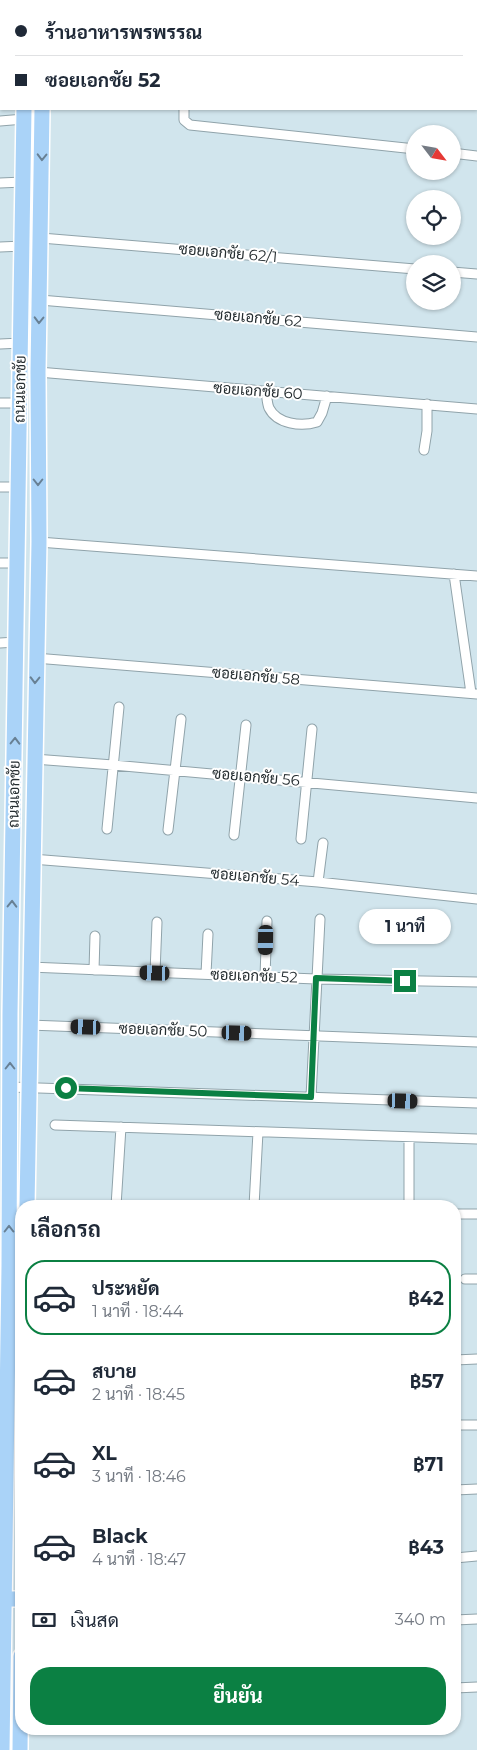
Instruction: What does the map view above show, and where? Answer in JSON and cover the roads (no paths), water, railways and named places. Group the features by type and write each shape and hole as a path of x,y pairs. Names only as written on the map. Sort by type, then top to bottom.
{"main road":[{"name":"ถนนเอกชัย","path":"27,1200 38,542 38,372 42,110"},
{"name":"ถนนเอกชัย","path":"2,1750 4,1189 5,1139 10,1087 5,1013 6,858 16,642 24,114"},
{"path":"4,1599 15,1599"},
{"path":"20,1735 20,1750"}],"street":[{"path":"184,110 184,120 190,125 406,148"},
{"path":"0,121 24,114"},
{"path":"461,154 477,156"},
{"path":"0,183 23,182"},
{"name":"ซอยเอกชัย 62/1","path":"41,238 406,268"},
{"path":"0,246 23,246"},
{"path":"461,273 477,274"},
{"name":"ซอยเอกชัย 62","path":"40,300 477,337"},
{"path":"0,344 21,344"},
{"name":"ซอยเอกชัย 60","path":"38,372 477,409"},
{"path":"266,392 268,407 273,414 282,421 308,425 317,422 327,396"},
{"path":"0,404 20,403"},
{"path":"424,450 428,431 427,404"},
{"path":"0,487 18,487"},
{"path":"38,542 477,576"},
{"path":"0,563 16,563"},
{"path":"454,574 474,694"},
{"path":"0,642 16,642"},
{"name":"ซอยเอกชัย 58","path":"35,658 474,694"},
{"path":"107,829 119,707"},
{"path":"168,830 181,719"},
{"path":"234,835 242,776 246,725"},
{"path":"301,839 312,729"},
{"name":"ซอยเอกชัย 56","path":"34,760 113,764 477,798"},
{"path":"318,882 323,843"},
{"name":"ซอยเอกชัย 54","path":"32,859 318,882 477,900"},
{"path":"311,1097 320,920"},
{"path":"265,976 267,921"},
{"path":"155,973 156,922"},
{"path":"206,974 208,934"},
{"path":"94,970 95,936"},
{"name":"ซอยเอกชัย 52","path":"30,967 155,973 477,982"},
{"name":"ซอยเอกชัย 50","path":"29,1024 477,1042"},
{"path":"10,1087 477,1104"},
{"path":"56,1125 477,1139"},
{"path":"116,1200 121,1127"},
{"path":"254,1200 258,1132"},
{"path":"409,1137 409,1200"},
{"path":"461,1214 477,1214"},
{"path":"465,1279 477,1279"},
{"path":"461,1360 477,1359"},
{"path":"461,1425 477,1424"},
{"path":"461,1490 477,1489"},
{"path":"461,1557 477,1556"},
{"path":"461,1620 477,1619"},
{"path":"461,1688 477,1687"}]}
